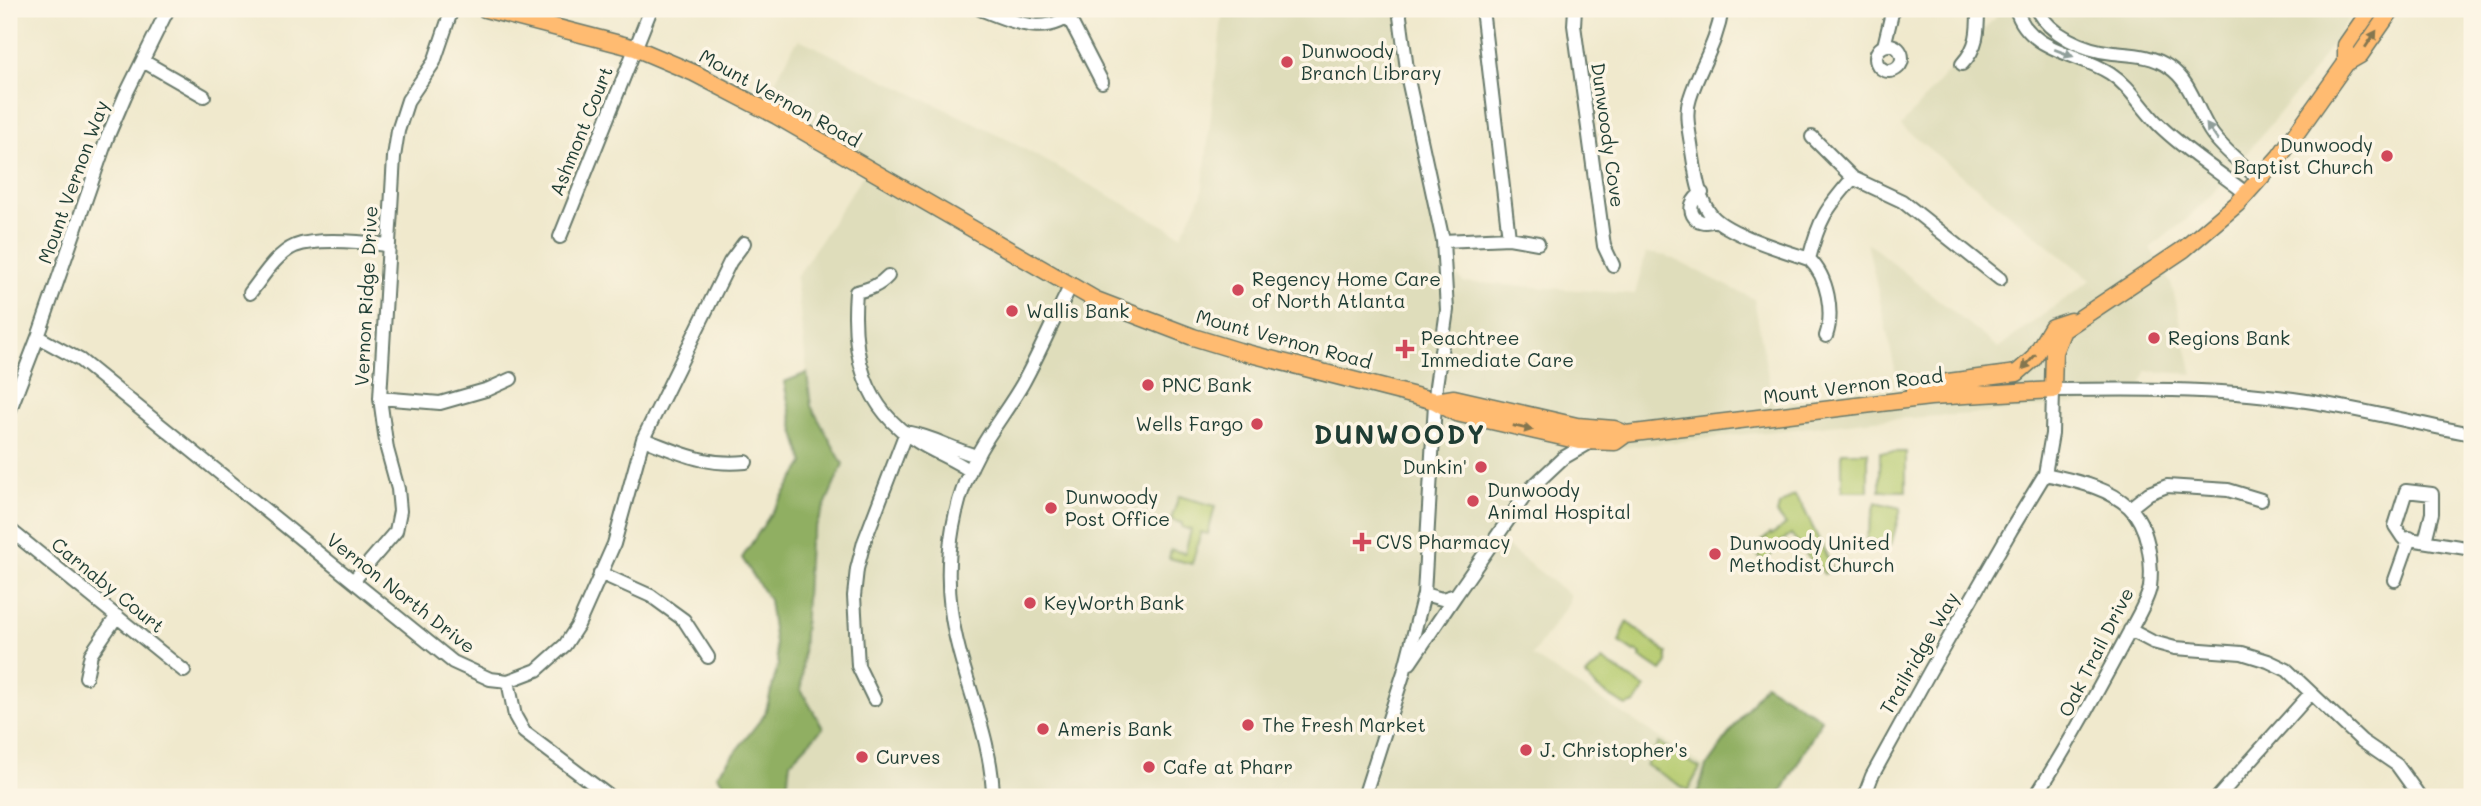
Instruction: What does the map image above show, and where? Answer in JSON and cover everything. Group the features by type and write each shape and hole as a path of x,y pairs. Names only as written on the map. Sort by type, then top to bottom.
{"main road":[{"name":"Mount Vernon Road","path":"485,9 637,43 777,116 1096,300 1193,337 1435,401 1454,398 1577,426 1614,429 1626,434 1969,394 2053,390"},
{"path":"2346,63 2346,45 2371,9"},
{"path":"2053,390 2056,346 2063,330 2184,249 2247,194 2290,142 2346,63 2360,54 2392,9"},
{"path":"1892,402 1914,391 1948,382 2017,373 2033,359 2052,327 2063,321 2076,320"},
{"path":"1435,401 1456,413 1589,443 1615,442 1626,434"}],"street":[{"name":"Mount Vernon Way","path":"9,412 107,138 169,9"},
{"name":"Vernon Ridge Drive","path":"354,580 396,531 400,512 380,398 394,157 398,131 408,100 434,62 452,9"},
{"name":"Ashmont Court","path":"560,237 651,9"},
{"path":"980,9 1035,27 1056,24 1073,13 1102,82"},
{"path":"1364,797 1404,672 1424,594 1435,401 1447,310 1443,242 1409,84 1399,9"},
{"path":"1482,9 1509,238"},
{"name":"Dunwoody Cove","path":"1575,9 1574,25 1604,246 1613,265"},
{"path":"1722,9 1719,32 1686,111 1696,174 1702,193 1708,211 1715,220 1749,238 1809,259 1816,266 1830,306 1830,323 1826,336"},
{"path":"1884,46 1893,9"},
{"path":"1962,64 1971,54 1978,35 1978,9"},
{"path":"2016,9 2025,27 2040,42 2103,69 2120,80 2158,125 2247,194"},
{"path":"2036,9 2048,26 2072,41 2102,51 2140,55 2171,68 2189,89 2213,134 2260,180"},
{"path":"143,61 204,96"},
{"path":"1812,137 1853,178 1902,201 2000,279"},
{"path":"1809,259 1820,220 1833,200 1853,178"},
{"path":"1443,242 1509,238 1538,243"},
{"path":"250,293 275,261 295,246 322,242 387,245"},
{"path":"610,797 524,732 515,716 509,681 537,670 565,645 578,625 614,544 643,439 730,262 744,243"},
{"path":"888,276 882,283 856,292 854,317 859,358 867,390 881,410 916,441 970,471"},
{"path":"993,797 988,754 954,631 949,593 950,540 960,497 977,456 1024,381 1070,287"},
{"name":"Vernon North Drive","path":"38,337 80,360 453,662 490,679 509,681"},
{"path":"380,398 440,403 489,389 511,379"},
{"path":"2045,474 2052,434 2053,390"},
{"name":"Mount Vernon Road","path":"2053,390 2190,390 2290,399 2472,434"},
{"path":"906,432 928,437 977,456"},
{"path":"874,699 858,666 854,596 857,569 864,542 906,432"},
{"path":"1554,436 1561,446 1563,458"},
{"path":"643,439 702,462 746,462"},
{"path":"1404,672 1529,490 1563,458 1589,443"},
{"name":"Oak Trail Drive","path":"2035,797 2072,740 2150,589 2150,558 2146,535 2130,508 2093,486 2045,474"},
{"name":"Trailridge Way","path":"1864,797 1872,776 2045,474"},
{"path":"2130,508 2149,493 2167,486 2228,490 2261,500"},
{"path":"2426,541 2432,513 2432,494 2406,491 2395,526 2403,538 2472,549"},
{"name":"Carnaby Court","path":"9,529 184,671"},
{"path":"2395,580 2410,538"},
{"path":"600,573 651,596 684,620 708,657"},
{"path":"1424,594 1442,599 1456,595"},
{"path":"86,677 91,654 117,616"},
{"path":"2130,630 2152,642 2175,648 2242,653 2287,670 2362,741 2397,765 2420,797"},
{"path":"2218,797 2311,693"}],"shaded area":[{"path":"1223,9 1401,9 1445,262 1463,282 1635,294 1646,253 1667,256 1754,299 1774,409 1793,403 1902,401 1867,242 1998,348 2091,280 1901,126 2002,9 2356,9 2306,81 2217,189 2187,219 2150,248 2172,286 2193,374 2146,371 2136,401 2108,399 1988,413 1875,420 1582,452 1529,496 1501,542 1569,594 1569,602 1532,656 1706,767 1696,797 786,797 790,762 823,728 801,690 809,541 843,464 811,406 796,278 868,167 773,108 765,100 794,46 799,39 995,133 1181,235 1202,194"}],"green space":[{"path":"807,373 811,406 843,464 809,542 801,690 823,728 790,762 786,797 734,797 717,775 765,714 778,665 769,600 742,558 804,463 784,382"},
{"path":"1842,452 1868,452 1868,491 1842,491"},
{"path":"1880,452 1906,452 1906,491 1880,491"},
{"path":"1794,495 1802,505 1833,569 1824,574 1791,534 1763,561 1753,549 1770,534 1786,525 1777,514 1779,506"},
{"path":"1179,496 1215,506 1208,534 1201,532 1192,564 1169,558 1171,550 1185,553 1191,530 1182,527 1182,523 1171,520"},
{"path":"1876,502 1901,508 1891,545 1866,539"},
{"path":"1627,622 1667,653 1667,663 1661,671 1640,657 1636,651 1619,642"},
{"path":"1602,660 1645,688 1635,703 1626,706 1597,688 1586,676"},
{"path":"1765,684 1822,719 1779,797 1696,797 1706,767"},
{"path":"1659,743 1700,768 1688,790 1646,765"}],"place":[{"name":"Dunwoody Branch Library","path":"1287,62"},
{"name":"Dunwoody Baptist Church","path":"2387,156"},
{"name":"Regency Home Care of North Atlanta","path":"1238,290"},
{"name":"Wallis Bank","path":"1012,311"},
{"name":"Regions Bank","path":"2154,338"},
{"name":"Peachtree Immediate Care","path":"1405,349"},
{"name":"PNC Bank","path":"1148,385"},
{"name":"Wells Fargo","path":"1257,424"},
{"name":"Dunkin'","path":"1481,467"},
{"name":"Dunwoody Animal Hospital","path":"1473,501"},
{"name":"Dunwoody Post Office","path":"1051,508"},
{"name":"CVS Pharmacy","path":"1362,542"},
{"name":"Dunwoody United Methodist Church","path":"1715,554"},
{"name":"KeyWorth Bank","path":"1030,603"},
{"name":"The Fresh Market","path":"1248,725"},
{"name":"Ameris Bank","path":"1043,729"},
{"name":"J. Christopher's","path":"1526,750"},
{"name":"Curves","path":"862,757"},
{"name":"Cafe at Pharr","path":"1149,767"}],"district":[{"name":"DUNWOODY","path":"1400,435"}]}
